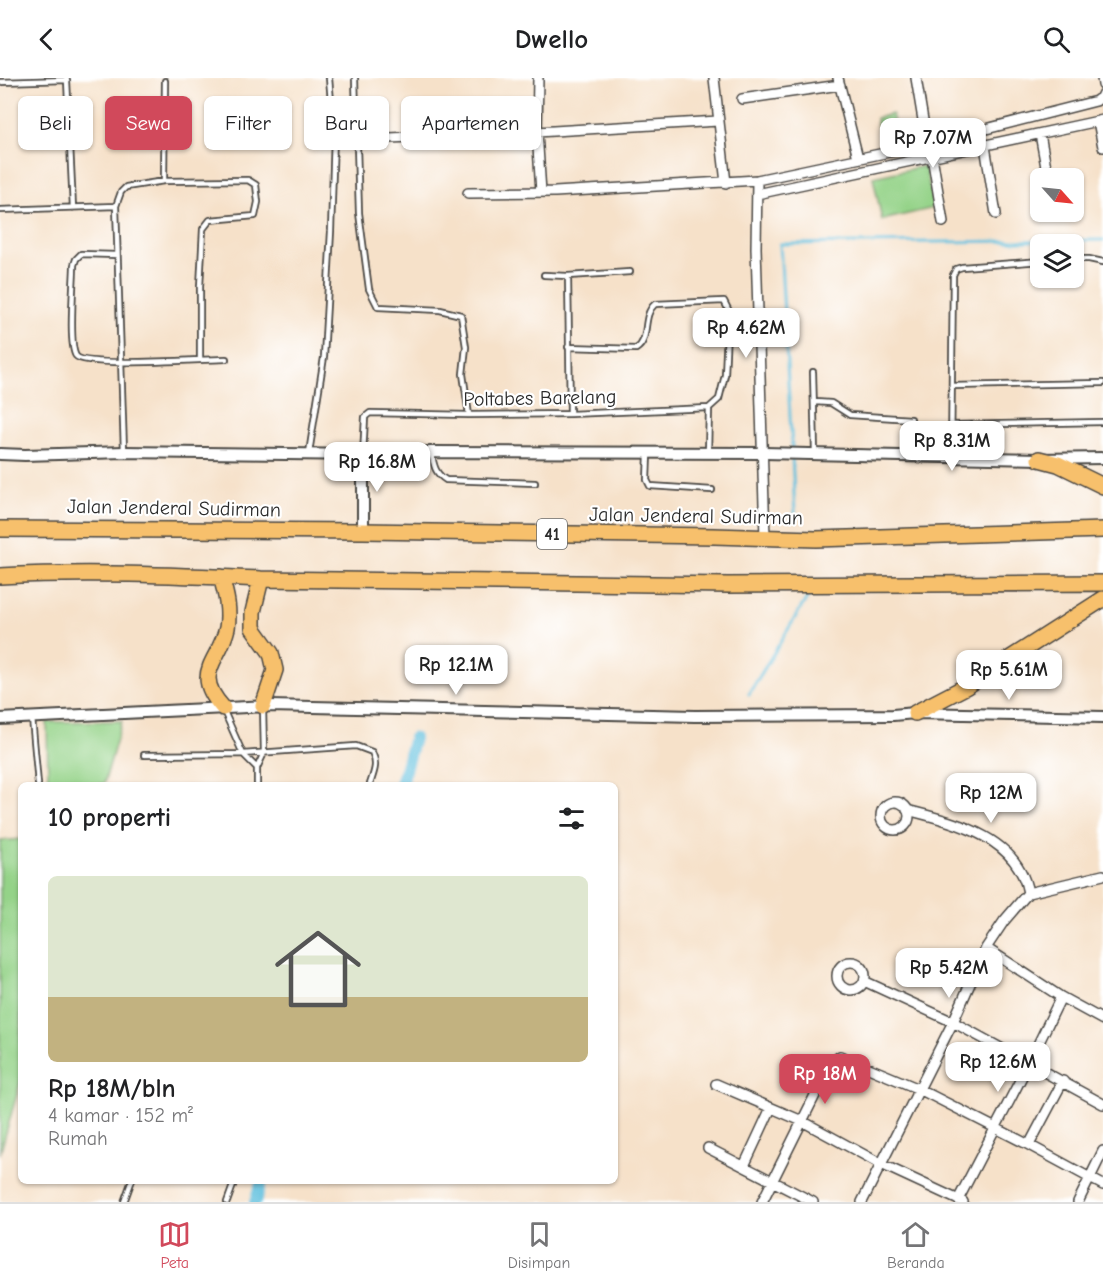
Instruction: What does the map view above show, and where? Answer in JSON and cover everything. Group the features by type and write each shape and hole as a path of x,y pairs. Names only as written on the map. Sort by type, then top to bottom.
{"highway":[{"path":"1039,459 1077,472 1103,486"},
{"name":"Jalan Jenderal Sudirman","path":"0,529 363,531 816,539 1103,530"},
{"path":"0,576 59,574 728,585 1103,583"},
{"path":"221,577 228,604 226,628 210,664 208,678 211,693 223,708"},
{"path":"261,579 253,612 254,628 271,653 275,670 263,706"},
{"path":"915,713 967,686 1103,598"},
{"path":"226,628 254,628"}],"street":[{"path":"537,78 537,96"},
{"path":"714,78 726,183"},
{"path":"916,78 927,144"},
{"path":"1102,78 1103,85"},
{"path":"742,99 839,82 858,158"},
{"path":"468,192 541,192 757,180 927,144 1096,101 1103,93"},
{"path":"757,194 1101,120 1103,147"},
{"path":"541,132 718,121"},
{"path":"1040,134 1046,168"},
{"path":"389,138 401,138"},
{"path":"985,146 996,214"},
{"path":"538,150 541,192"},
{"path":"932,156 943,222"},
{"path":"757,180 765,537"},
{"path":"0,454 124,452 363,455 431,452 764,453 1039,459 1103,458"},
{"path":"363,455 363,531"},
{"path":"0,719 263,706 695,716 915,713 1103,717"},
{"path":"907,810 961,825 1000,847 1020,870 1028,893"},
{"path":"862,1202 953,1022 986,948 1004,921 1028,893 1103,875"},
{"path":"986,948 1061,997 1103,1020"},
{"path":"864,981 953,1022 1103,1104"},
{"path":"716,1084 802,1121 882,1164 961,1201 1061,997"},
{"path":"762,1202 831,1063 840,1056 919,1089 1103,1185"},
{"path":"1029,1145 1063,1081"},
{"path":"744,1166 771,1108"},
{"path":"708,1148 813,1202"},
{"path":"1078,1202 1103,1151"}],"lane":[{"path":"309,453 324,357 331,231 334,136 329,78"},
{"path":"355,78 359,213 369,289 378,307 440,310 461,315 466,347 463,374 469,415"},
{"path":"0,82 67,80 73,208"},
{"path":"164,181 165,81"},
{"path":"124,452 116,207 121,192 126,187 164,181 248,180 253,181 256,185 258,202 255,216 210,220 203,229 200,359"},
{"path":"0,210 116,207"},
{"path":"117,255 81,254 76,259 72,333 74,350 81,360 121,363 226,360"},
{"path":"1084,259 1103,262"},
{"path":"951,457 953,275 956,269 969,266 1030,262"},
{"path":"544,275 568,276 630,272"},
{"path":"568,276 570,414"},
{"path":"568,347 636,349 642,344 648,310 655,304 724,301 728,309 725,375 719,399 709,408 708,454"},
{"path":"813,372 815,455"},
{"path":"952,386 1103,383"},
{"path":"815,402 831,403 850,415 912,419"},
{"name":"Poltabes Barelang","path":"363,455 365,417 368,414 570,414 709,408"},
{"path":"952,425 1103,422"},
{"path":"431,452 438,475 446,480 535,483"},
{"path":"648,454 647,480 650,486 712,490"},
{"path":"256,782 257,768 264,753 263,706"},
{"path":"223,708 243,754 257,768"},
{"path":"33,718 38,782"},
{"path":"144,755 243,754 356,746 372,752 375,759 376,768 371,782"},
{"path":"124,1202 131,1184"},
{"path":"227,1202 234,1184"}],"green space":[{"path":"892,114 897,135 880,138 876,118"},
{"path":"925,166 934,208 882,220 873,177"},
{"path":"122,721 105,782 48,782 47,722"},
{"path":"18,839 18,1091 0,1154 0,841"}],"waterway":[{"path":"792,450 780,244 1103,240"},
{"path":"792,456 795,513"},
{"path":"749,694 807,598"},
{"path":"402,782 414,738"},
{"path":"255,1202 261,1184"}]}
